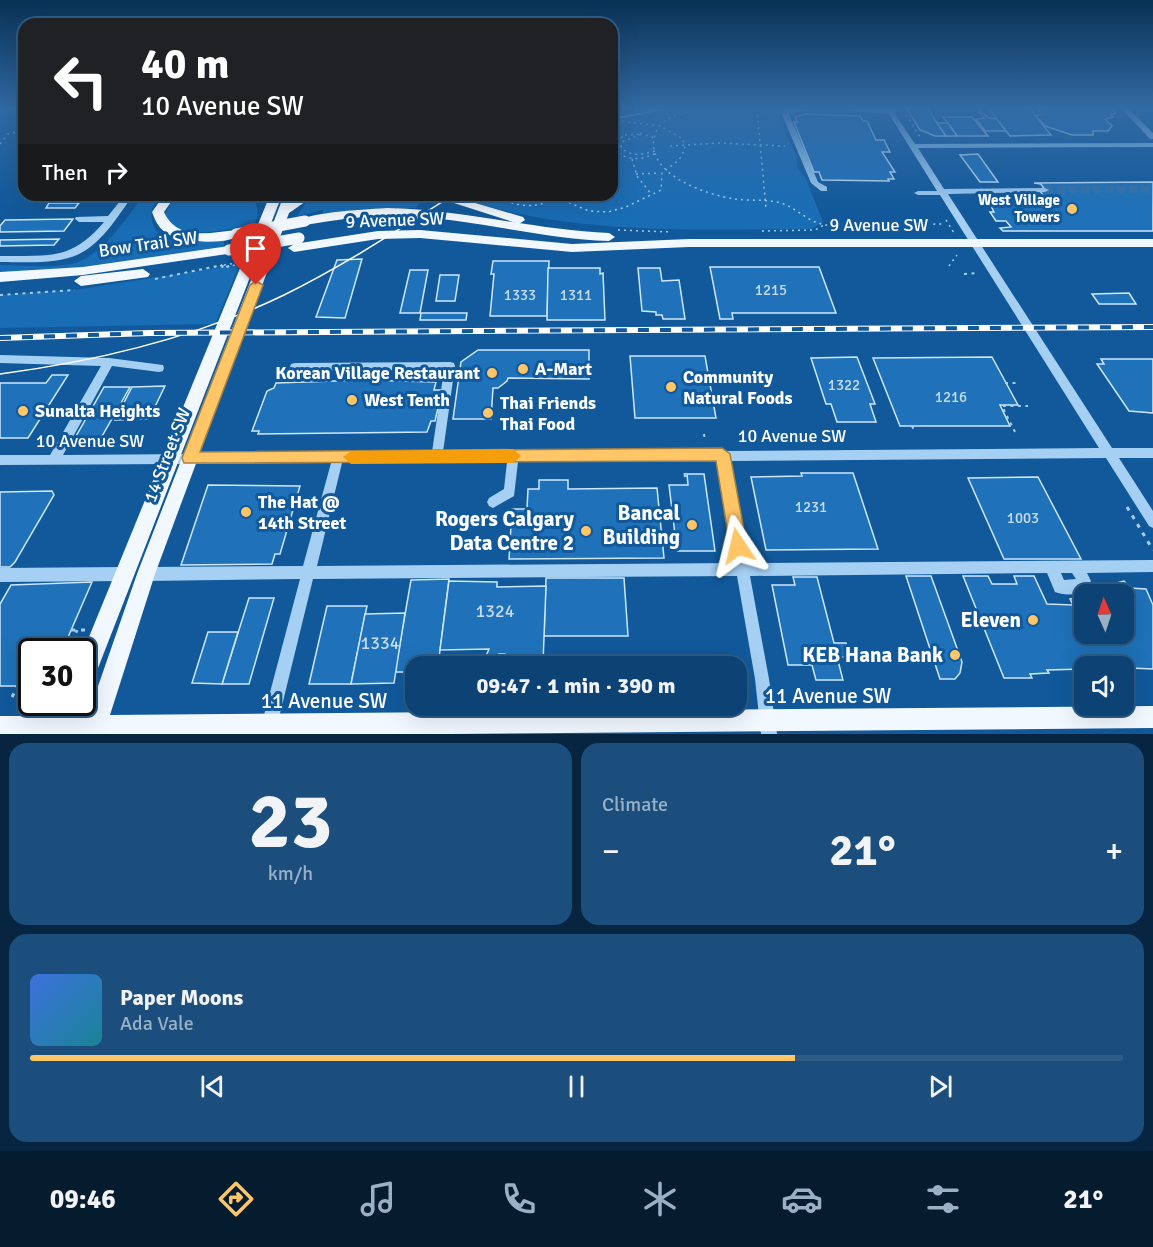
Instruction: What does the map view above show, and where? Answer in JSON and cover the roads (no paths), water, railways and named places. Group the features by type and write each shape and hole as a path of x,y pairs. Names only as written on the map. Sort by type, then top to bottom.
{"main road":[{"path":"166,201 158,212 161,224 170,232 185,237 236,234 356,214 415,213 538,232 611,238"},
{"name":"14 Street SW","path":"94,730 146,574 180,458 275,201"},
{"path":"455,201 510,218 611,238"},
{"name":"9 Avenue SW","path":"296,243 378,235 420,234 572,248 611,238 688,243 1153,243"},
{"name":"Bow Trail SW","path":"0,285 107,279 296,243"},
{"name":"Bow Trail SW","path":"0,277 226,258"},
{"name":"14 Street SW","path":"96,645 124,574 180,458"},
{"name":"11 Avenue SW","path":"0,727 65,730 268,730 768,727 1153,717"}],"street":[{"path":"798,143 815,183 824,189"},
{"path":"912,143 1153,522"},
{"path":"914,146 1153,145"},
{"path":"918,193 1045,189"},
{"path":"0,260 59,259 72,256 87,247 124,201"},
{"path":"79,219 110,219"},
{"path":"0,359 109,362 159,368"},
{"path":"54,459 109,362"},
{"path":"294,367 450,366 437,456"},
{"name":"10 Avenue SW","path":"0,460 1153,453"},
{"path":"722,454 768,727"},
{"path":"493,502 510,492 513,456"},
{"path":"268,730 338,458"},
{"path":"146,574 1153,566"},
{"path":"1051,567 1060,586 1077,586 1084,581 1077,567"},
{"path":"0,575 124,574"}],"tunnel":[{"path":"1045,190 1153,189"}],"tram line":[{"path":"0,374 109,355 216,324 284,295 328,272 443,201"}],"railway":[{"path":"0,338 150,333 1153,327"}],"place":[{"name":"West Village Towers","path":"1072,209"},
{"name":"A-Mart","path":"523,369"},
{"name":"Korean Village Restaurant","path":"492,373"},
{"name":"Community Natural Foods","path":"671,387"},
{"name":"West Tenth","path":"352,400"},
{"name":"Sunalta Heights","path":"23,411"},
{"name":"Thai Friends Thai Food","path":"488,413"},
{"name":"The Hat @ 14th Street","path":"246,512"},
{"name":"Bancal Building","path":"692,525"},
{"name":"Rogers Calgary Data Centre 2","path":"586,531"},
{"name":"Eleven","path":"1033,620"},
{"name":"KEB Hana Bank","path":"955,655"}]}
